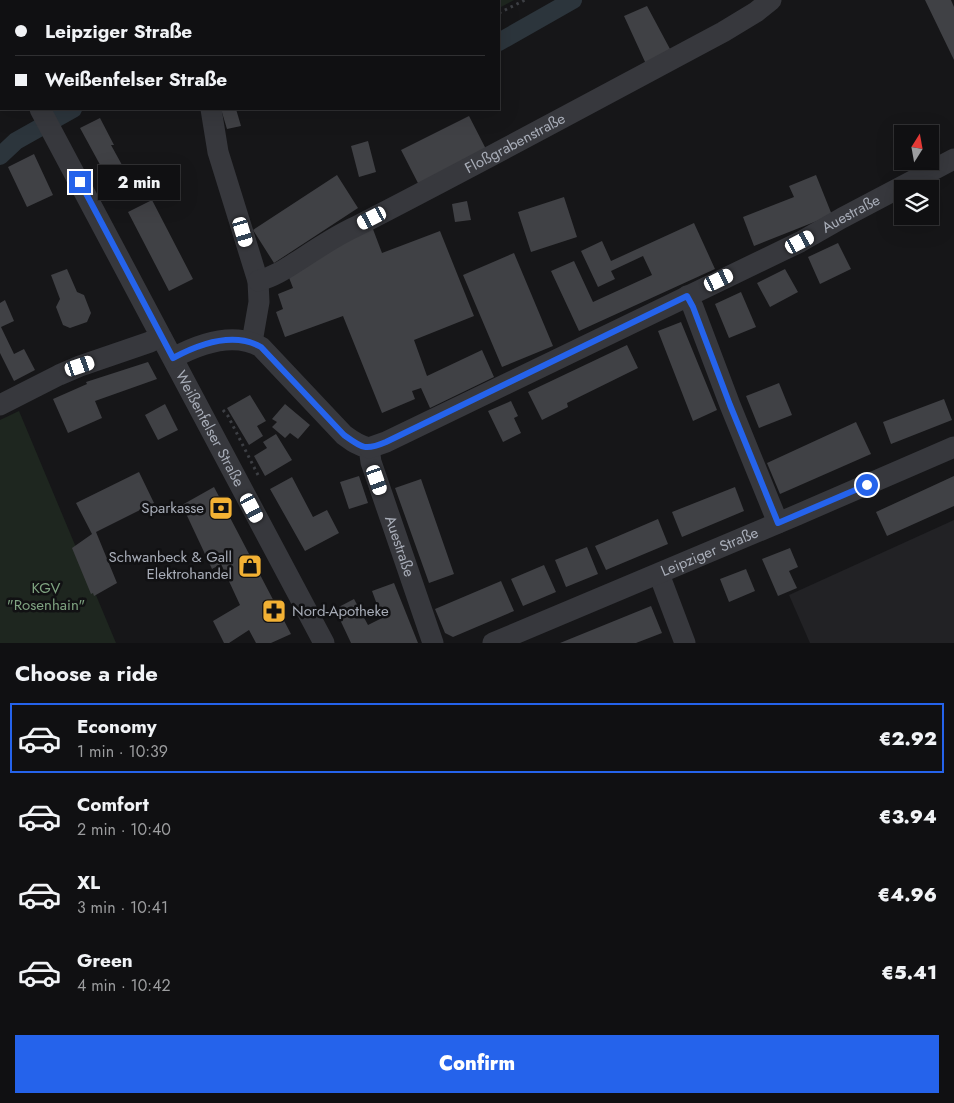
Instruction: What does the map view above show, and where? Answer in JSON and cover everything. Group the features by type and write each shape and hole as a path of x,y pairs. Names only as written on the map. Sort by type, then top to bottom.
{"street":[{"name":"Floßgrabenstraße","path":"258,281 278,274 335,237 723,32 756,12 771,0"},
{"path":"211,110 218,152 258,281 260,302 252,342"},
{"name":"Weißenfelser Straße","path":"46,118 324,643"},
{"name":"Auestraße","path":"433,643 374,471 369,448 386,442 800,242 865,205 954,159"},
{"path":"687,296 778,523"},
{"path":"0,405 80,366 150,342 161,336"},
{"path":"173,358 210,342 224,340 252,342 261,347 344,435 362,447 369,448"},
{"name":"Leipziger Straße","path":"493,643 954,447"},
{"path":"659,574 685,643"}],"path":[{"path":"500,12 525,0"}],"shaded area":[{"path":"954,520 954,643 810,643 789,595"}],"green space":[{"path":"500,0 514,0 500,7"},
{"name":"KGV \"Rosenhain\"","path":"19,411 116,643 0,643 0,420"}],"building":[{"path":"925,0 951,0 954,7 954,60"},
{"path":"647,6 670,49 646,64 624,16"},
{"path":"221,110 236,110 241,126 227,129"},
{"path":"469,116 488,153 420,187 401,150"},
{"path":"100,118 114,145 111,145 127,174 110,183 80,128"},
{"path":"368,141 376,172 359,177 351,146"},
{"path":"34,154 53,195 27,207 8,167"},
{"path":"337,175 358,208 274,263 253,230"},
{"path":"816,175 832,215 754,246 743,217 794,197 789,186"},
{"path":"564,197 577,237 531,252 518,212"},
{"path":"152,200 193,279 169,291 128,212"},
{"path":"467,201 471,220 455,222 452,204"},
{"path":"694,223 715,269 579,331 551,271 574,261 593,302 652,275 643,256 611,271 615,279 598,287 581,251 602,241 611,261"},
{"path":"371,224 382,253 440,231 474,316 414,340 427,376 482,350 494,377 430,408 421,388 412,391 415,399 382,413 343,316 285,337 276,312 283,309 278,294 293,288 288,275"},
{"path":"838,243 851,269 820,284 808,257"},
{"path":"514,253 553,346 502,367 463,275"},
{"path":"67,269 77,292 84,295 91,313 87,322 70,328 63,325 56,307 60,299 51,275"},
{"path":"785,269 798,292 770,307 757,283"},
{"path":"741,292 756,327 729,338 715,304"},
{"path":"5,300 14,321 1,327 14,354 24,349 35,370 14,381 0,353 0,303"},
{"path":"681,322 717,410 693,421 658,331"},
{"path":"627,345 638,368 567,403 568,407 542,420 528,392"},
{"path":"148,362 157,379 95,401 102,418 68,433 53,399 87,384 86,382"},
{"path":"779,383 792,415 759,428 746,396"},
{"path":"250,395 266,421 257,426 263,436 249,445 227,408"},
{"path":"944,399 952,420 891,444 883,422"},
{"path":"511,401 518,416 514,418 521,433 503,442 488,411"},
{"path":"165,404 178,430 158,440 145,415"},
{"path":"285,404 310,425 298,439 290,433 285,438 272,427 277,422 272,419"},
{"path":"856,422 871,454 780,494 767,463"},
{"path":"276,434 292,460 265,476 254,456 267,448 263,442"},
{"path":"139,472 154,503 96,532 117,583 94,596 93,593 91,594 72,548 92,534 76,503"},
{"path":"359,476 368,503 349,509 340,482"},
{"path":"954,476 954,506 887,536 876,512"},
{"path":"292,477 313,517 327,510 339,533 305,551 270,489"},
{"path":"421,479 454,574 429,583 395,488"},
{"path":"214,487 291,634 271,643 256,643 249,630 229,643 224,643 213,621 240,605 221,564 212,569 182,505"},
{"path":"735,487 744,511 682,537 672,512"},
{"path":"658,519 668,544 606,570 595,546"},
{"path":"587,547 598,574 566,587 555,560"},
{"path":"790,548 798,567 789,571 797,588 778,596 762,559"},
{"path":"544,565 556,592 523,606 511,579"},
{"path":"746,569 755,591 729,602 720,579"},
{"path":"501,581 514,611 453,637 445,633 435,609"},
{"path":"394,583 418,643 351,643 335,609 354,599 368,625 382,618 372,591"},
{"path":"651,606 662,633 636,643 560,643"}],"waterway":[{"path":"500,41 573,0"},
{"path":"0,156 16,141 71,110"}],"place":[{"name":"Sparkasse","path":"221,508"},
{"name":"Schwanbeck & Gall Elektrohandel","path":"250,566"},
{"name":"Nord-Apotheke","path":"274,611"}],"route":[{"path":"80,182 173,358 210,342 238,340 252,342 261,347 344,435 362,447 369,448 386,442 687,296 778,523 867,485"}]}
